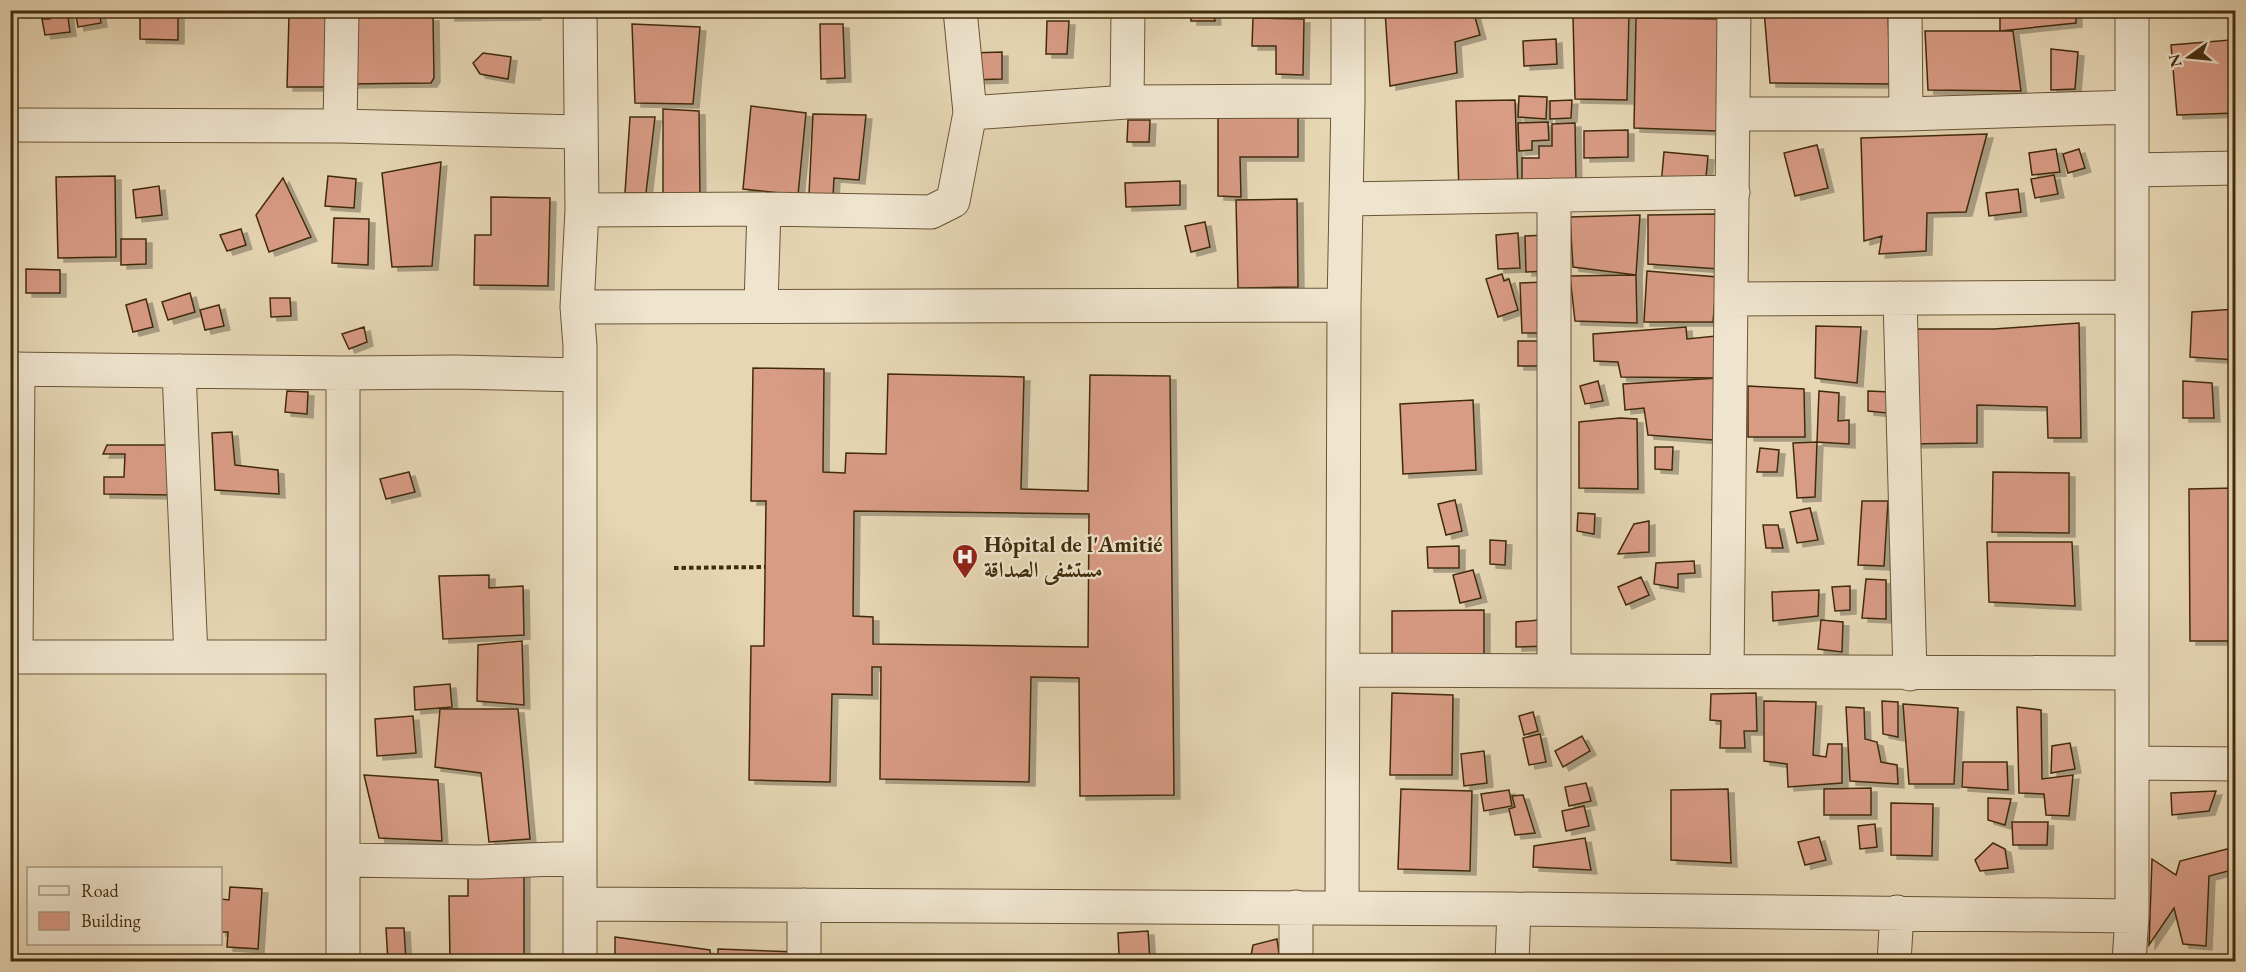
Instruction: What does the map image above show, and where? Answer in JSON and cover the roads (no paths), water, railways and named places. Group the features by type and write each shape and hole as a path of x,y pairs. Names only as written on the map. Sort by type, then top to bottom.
{"street":[{"path":"340,126 342,10"},
{"path":"580,10 579,132 582,210 577,307 580,375 580,962"},
{"path":"582,210 764,209 931,212 953,201 970,113 960,10"},
{"path":"1127,102 1128,10"},
{"path":"1342,907 1344,305 1348,10"},
{"path":"1727,672 1734,10"},
{"path":"1905,10 1906,114"},
{"path":"2129,962 2132,916 2132,10"},
{"path":"970,113 1127,102 1348,101"},
{"path":"1734,114 1906,114 2132,107"},
{"path":"10,124 340,126 579,132"},
{"path":"2132,170 2235,168"},
{"path":"1346,199 1733,192"},
{"path":"1554,195 1554,671"},
{"path":"761,305 764,209"},
{"path":"1731,299 2132,297"},
{"path":"1900,298 1910,674"},
{"path":"577,307 1344,305"},
{"path":"343,657 13,657 14,369 580,375"},
{"path":"178,371 191,657"},
{"path":"342,373 343,962"},
{"path":"1344,670 1910,674 2132,673"},
{"path":"2132,763 2235,764"},
{"path":"343,860 480,862 580,858"},
{"path":"580,904 1342,907 2132,916"},
{"path":"804,905 804,962"},
{"path":"1296,907 1296,962"},
{"path":"1512,962 1514,909"},
{"path":"1894,962 1897,912"}],"place":[{"name":"Hôpital de l'Amitié مستشفى الصداقة","path":"965,580"}]}
